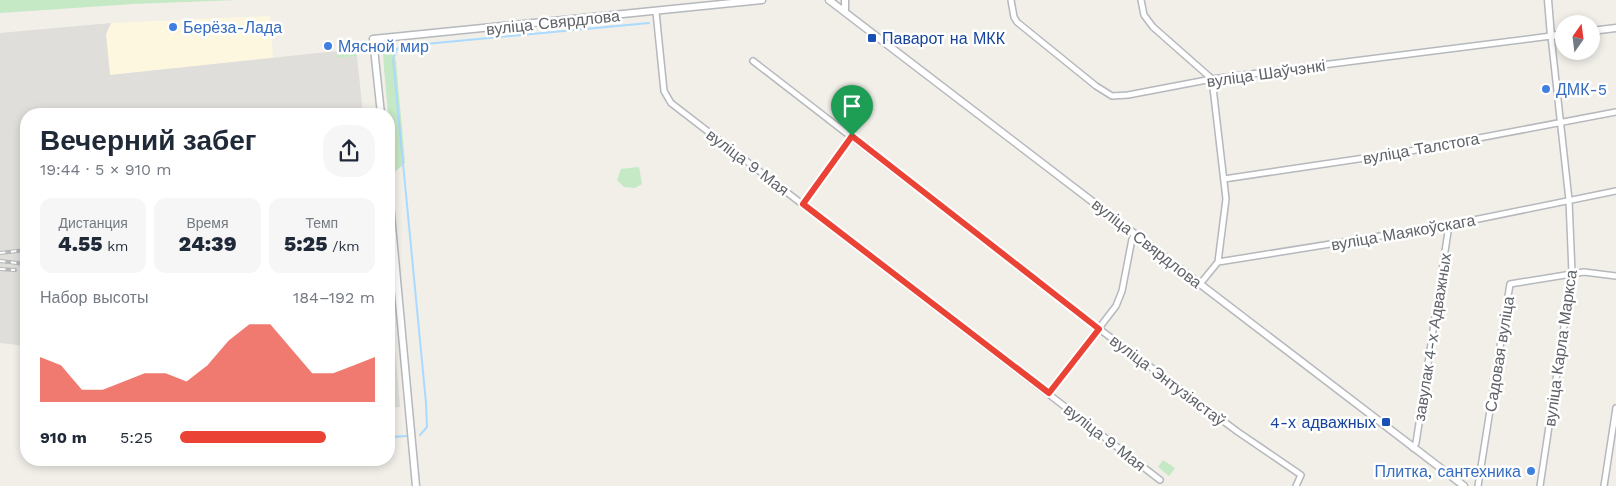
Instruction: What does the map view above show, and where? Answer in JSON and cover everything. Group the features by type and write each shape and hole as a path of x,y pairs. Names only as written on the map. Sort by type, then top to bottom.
{"street":[{"name":"вуліца Свярдлова","path":"380,108 374,39 762,0"},
{"name":"вуліца Свярдлова","path":"829,0 1464,486"},
{"path":"845,0 845,12"},
{"name":"вуліца Шаўчэнкі","path":"1011,0 1014,17 1017,22 1096,86 1112,96 1128,95 1212,80 1555,35"},
{"path":"1141,0 1144,15 1153,27 1212,80 1226,199 1218,262 1200,284"},
{"name":"вуліца Карла Маркса","path":"1540,486 1572,273 1569,200 1548,0"},
{"name":"вуліца 9 Мая","path":"656,12 664,91 671,103 1160,480"},
{"path":"1600,30 1616,28"},
{"name":"вуліца Энтузіястаў","path":"753,61 1099,329 1238,432 1300,475 1296,486"},
{"name":"вуліца Талстога","path":"1224,178 1405,152 1616,112"},
{"path":"803,204 852,136"},
{"name":"вуліца Маякоўскага","path":"1218,262 1449,225 1616,191"},
{"name":"завулак 4-х Адважных","path":"1413,448 1416,444 1449,225"},
{"path":"1049,393 1116,306 1122,291 1132,238 1135,234"},
{"path":"395,258 416,486"},
{"path":"1572,273 1584,272 1616,276"},
{"name":"Садовая вуліца","path":"1478,486 1510,284 1572,273"},
{"path":"1604,486 1616,408"}],"shaded area":[{"path":"270,16 273,58 110,75 106,34 111,23"},
{"path":"111,23 106,34 110,75 337,51 338,58 357,56 362,108 20,108 20,345 0,343 0,33"},
{"path":"395,349 400,407 395,407"}],"green space":[{"path":"0,0 236,0 133,4 0,13"},
{"path":"389,48 393,52 396,61 405,163 396,171 395,108 388,108 383,52"},
{"path":"357,49 357,56 338,58 337,51"},
{"path":"639,167 642,184 635,188 624,187 617,180 621,169"},
{"path":"1163,460 1175,468 1169,476 1158,467"}],"waterway":[{"path":"420,435 427,427 426,403 393,59 397,49 404,46 649,23"},
{"path":"395,437 407,436"}],"railway":[{"path":"0,253 20,251"},
{"path":"0,261 20,263"},
{"path":"0,269 15,270"}],"place":[{"name":"Берёза-Лада","path":"173,27"},
{"name":"Паварот на МКК","path":"872,38"},
{"name":"Мясной мир","path":"328,46"},
{"name":"ДМК-5","path":"1546,89"},
{"name":"4-х адважных","path":"1386,422"},
{"name":"Плитка, сантехника","path":"1531,471"}],"route":[{"path":"852,136 1099,329 1049,393 803,204 852,136"}]}
